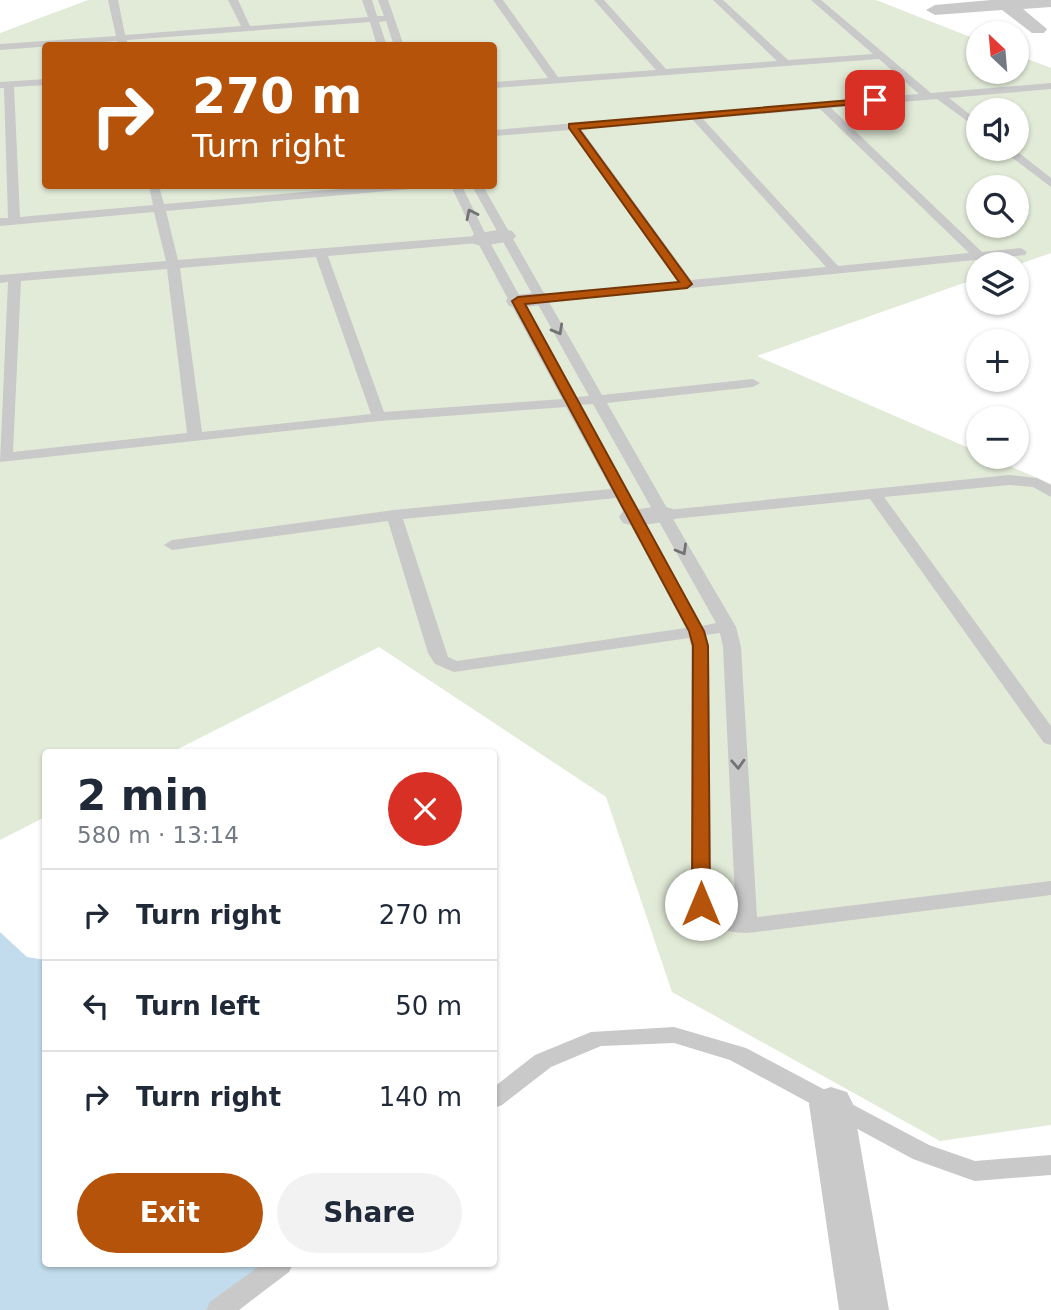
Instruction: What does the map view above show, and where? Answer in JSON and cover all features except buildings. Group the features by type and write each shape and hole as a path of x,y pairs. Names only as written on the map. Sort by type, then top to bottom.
{"street":[{"path":"1003,2 1038,29"},
{"path":"945,6 1051,2"},
{"path":"831,1104 864,1310"}],"lane":[{"path":"113,0 122,41"},
{"path":"233,0 246,27"},
{"path":"367,0 381,42"},
{"path":"383,0 398,42"},
{"path":"498,0 555,80"},
{"path":"600,0 663,72"},
{"path":"718,0 785,63"},
{"path":"816,0 881,56 966,118"},
{"path":"102,42 246,27 390,18"},
{"path":"0,47 42,45"},
{"path":"497,85 881,56"},
{"path":"14,220 4,85 42,82"},
{"path":"497,133 1051,86"},
{"path":"822,105 975,252"},
{"path":"695,116 835,270"},
{"path":"573,126 687,284"},
{"path":"1022,161 1051,184"},
{"path":"155,189 173,264 195,437"},
{"path":"0,222 160,209 307,191 348,189"},
{"path":"459,189 493,237 529,300 597,400 639,509 696,631 701,646 701,904 707,916 722,925 747,926 1051,888"},
{"path":"478,189 493,237"},
{"path":"493,237 321,254 7,278 2,458 380,417 597,400 753,383"},
{"path":"321,254 380,417"},
{"path":"529,300 966,257"},
{"path":"529,300 572,402 639,509 727,627 732,647 747,926"},
{"path":"172,545 394,515 639,509 874,495 1023,480 1037,483 1051,492"},
{"path":"874,495 1051,739"},
{"path":"394,515 437,653 441,660 454,667 727,627"},
{"path":"497,1097 543,1061 599,1038 674,1035 738,1054 921,1152 975,1171 1051,1165"},
{"path":"219,1310 276,1267"}],"green space":[{"path":"88,0 876,0 966,35 966,84 1029,84 1029,60 1051,68 1051,253 1029,261 1029,252 966,252 966,282 757,356 966,447 966,469 1017,469 1051,484 1051,1125 940,1141 672,992 606,797 379,647 178,749 42,749 42,819 0,840 0,33"}],"water":[{"path":"0,932 27,957 42,960 42,1267 276,1267 219,1310 0,1310"}],"route":[{"path":"701,904 701,646 696,631 518,301 687,284 573,126 875,100"}]}
